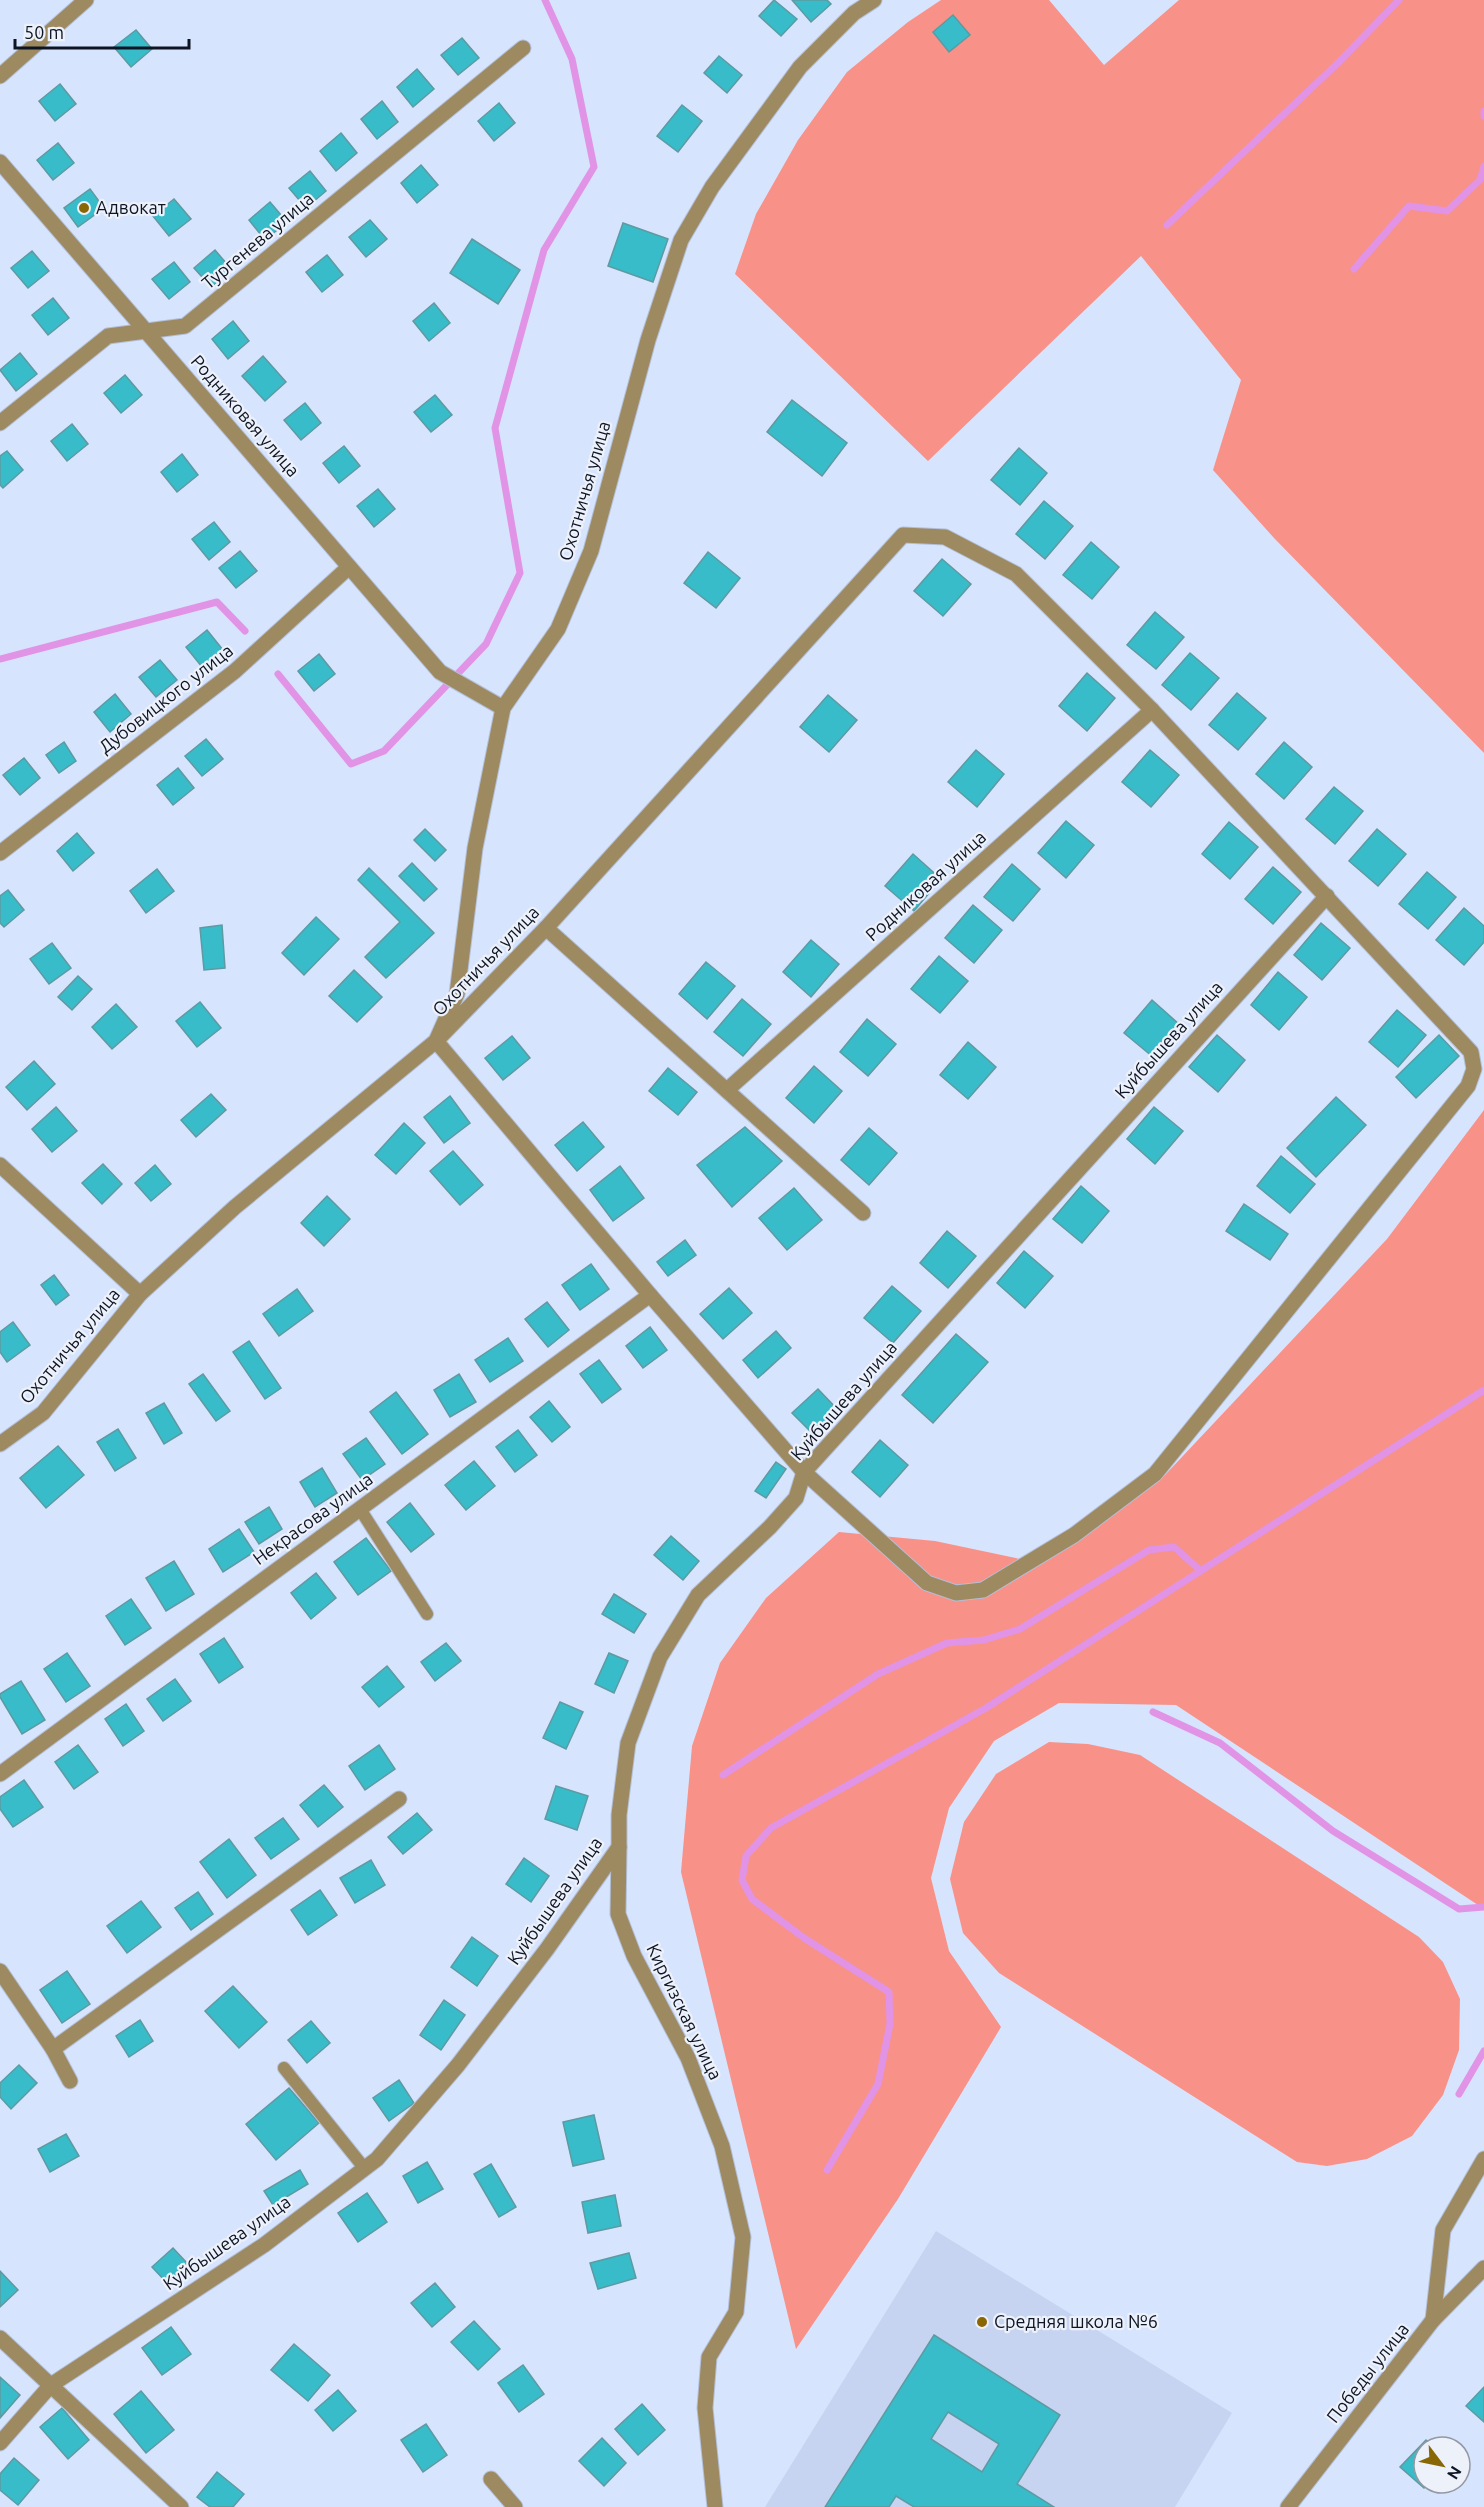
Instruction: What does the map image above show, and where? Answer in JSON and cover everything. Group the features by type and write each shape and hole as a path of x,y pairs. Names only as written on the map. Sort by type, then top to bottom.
{"street":[{"path":"0,76 86,0"},
{"name":"Охотничья улица","path":"436,1041 457,994 475,848 503,708 558,629 591,551 648,340 681,240 712,187 800,67 854,13 874,0"},
{"name":"Тургенева улица","path":"0,423 108,336 185,327 523,48"},
{"name":"Родниковая улица","path":"0,162 440,672 503,708"},
{"name":"Охотничья улица","path":"0,1444 43,1413 140,1294 235,1207 436,1041 546,928 903,535 945,537 1016,574 1152,711"},
{"name":"Дубовицкого улица","path":"0,853 235,671 349,567"},
{"path":"436,1041 650,1295 804,1472 927,1583 956,1593 983,1590 1074,1535 1155,1474 1468,1086 1474,1069 1471,1052 1152,711"},
{"name":"Родниковая улица","path":"727,1090 1152,711"},
{"name":"Куйбышева улица","path":"0,2443 51,2385 264,2245 378,2159 458,2066 547,1949 619,1847 619,1815 628,1743 660,1657 698,1595 770,1527 796,1498 804,1472 1327,896"},
{"path":"546,928 863,1213"},
{"name":"Охотничья улица","path":"0,1165 140,1294"},
{"name":"Некрасова улица","path":"0,1774 650,1295"},
{"path":"53,2049 399,1799"},
{"name":"Киргизская улица","path":"619,1847 618,1914 634,1956 688,2058 722,2146 743,2237 736,2312 709,2357 705,2408 715,2507"},
{"path":"0,1971 53,2049 70,2081"},
{"path":"1433,2320 1443,2230 1484,2159"},
{"name":"Победы улица","path":"1288,2507 1433,2320 1484,2268"},
{"path":"0,2338 181,2507"},
{"path":"491,2479 515,2507"}],"lane":[{"path":"360,1509 427,1614"},
{"path":"284,2068 365,2169"}],"shaded area":[{"path":"941,0 1049,0 1104,65 1179,0 1484,0 1484,753 1274,538 1213,470 1241,380 1141,256 928,461 735,274 756,214 798,140 847,72 908,22"},
{"path":"1484,1110 1484,1909 1176,1705 1059,1703 994,1741 949,1808 931,1878 949,1951 1001,2027 898,2199 796,2349 681,1872 692,1746 720,1663 766,1598 839,1532 935,1541 1034,1562 1165,1475 1387,1239"},
{"path":"1049,1742 1088,1744 1140,1755 1419,1937 1443,1962 1460,1999 1459,2050 1443,2095 1412,2136 1367,2159 1327,2166 1297,2162 999,1973 963,1933 950,1879 964,1822 996,1774"},
{"name":"Средняя школа №6","path":"936,2231 1232,2413 1175,2507 765,2507"}],"building":[{"path":"774,0 797,19 781,36 759,16"},
{"path":"792,0 827,0 831,4 811,22"},
{"path":"953,15 970,35 949,52 933,32"},
{"path":"136,30 152,49 131,67 114,47"},
{"path":"462,38 479,58 458,75 441,55"},
{"path":"719,56 742,75 727,93 704,73"},
{"path":"417,69 434,89 413,107 397,87"},
{"path":"60,84 76,104 55,121 39,101"},
{"path":"382,101 398,122 377,139 361,119"},
{"path":"499,103 515,123 494,141 478,121"},
{"path":"682,105 702,121 678,152 657,136"},
{"path":"341,133 357,153 336,171 320,151"},
{"path":"58,143 74,163 53,180 37,160"},
{"path":"421,165 438,185 417,203 401,183"},
{"path":"310,171 326,191 306,208 289,188"},
{"name":"Адвокат","path":"90,189 104,208 78,227 64,208"},
{"path":"174,199 191,219 169,236 153,216"},
{"path":"270,202 287,222 265,240 249,220"},
{"path":"370,220 387,239 366,257 349,237"},
{"path":"623,223 668,239 653,282 608,266"},
{"path":"472,239 520,270 498,304 450,273"},
{"path":"215,250 232,270 211,287 194,268"},
{"path":"32,251 49,271 28,288 11,268"},
{"path":"327,255 343,275 322,292 306,272"},
{"path":"174,262 190,282 169,299 152,279"},
{"path":"53,298 69,318 48,335 32,315"},
{"path":"434,303 450,323 429,341 413,321"},
{"path":"233,321 249,341 228,359 212,339"},
{"path":"20,353 37,374 16,391 0,370"},
{"path":"263,356 286,382 265,401 242,376"},
{"path":"125,375 142,395 121,413 104,393"},
{"path":"435,395 452,415 431,432 414,412"},
{"path":"792,400 847,443 822,476 767,432"},
{"path":"305,403 321,423 301,440 284,420"},
{"path":"72,424 88,444 67,461 51,441"},
{"path":"344,446 360,466 339,483 323,463"},
{"path":"1019,448 1047,473 1020,505 991,480"},
{"path":"7,451 23,470 3,488 0,485 0,456"},
{"path":"182,454 198,475 177,492 161,472"},
{"path":"378,489 395,509 374,527 357,506"},
{"path":"1044,501 1073,526 1045,559 1016,534"},
{"path":"214,522 230,542 209,560 192,539"},
{"path":"1091,542 1119,567 1092,599 1063,575"},
{"path":"240,551 257,571 236,588 219,568"},
{"path":"708,552 740,578 716,608 684,583"},
{"path":"942,559 971,584 943,616 914,591"},
{"path":"1155,612 1184,637 1156,669 1127,645"},
{"path":"207,630 223,650 202,667 186,647"},
{"path":"1190,653 1219,678 1191,710 1162,685"},
{"path":"319,654 335,674 314,691 298,671"},
{"path":"160,660 177,680 156,697 139,677"},
{"path":"1087,673 1115,698 1087,731 1059,706"},
{"path":"1237,693 1266,718 1238,750 1209,725"},
{"path":"115,694 131,714 110,732 94,712"},
{"path":"828,695 857,720 829,752 800,727"},
{"path":"206,739 223,759 202,776 185,756"},
{"path":"64,742 76,761 59,773 46,755"},
{"path":"1284,742 1312,767 1284,799 1256,774"},
{"path":"976,750 1004,774 977,807 948,782"},
{"path":"1150,750 1179,775 1151,807 1122,782"},
{"path":"24,758 40,778 20,795 3,775"},
{"path":"178,768 194,788 173,805 157,785"},
{"path":"1334,787 1363,811 1335,844 1306,819"},
{"path":"1066,821 1094,845 1066,878 1038,853"},
{"path":"1229,822 1258,847 1230,879 1202,854"},
{"path":"425,829 446,850 435,861 414,840"},
{"path":"1377,829 1406,854 1378,886 1349,861"},
{"path":"77,833 94,853 73,871 57,851"},
{"path":"913,854 941,879 914,911 885,886"},
{"path":"412,863 437,889 424,901 399,876"},
{"path":"1012,864 1040,889 1013,921 984,897"},
{"path":"1273,867 1301,892 1273,924 1245,899"},
{"path":"369,868 434,933 386,978 365,957 400,922 358,880"},
{"path":"157,869 174,891 146,913 130,891"},
{"path":"1427,872 1456,897 1428,929 1399,904"},
{"path":"8,890 24,910 4,927 0,923 0,896"},
{"path":"973,905 1002,930 974,963 945,938"},
{"path":"1464,908 1484,926 1484,942 1464,965 1436,940"},
{"path":"316,917 339,939 304,975 282,953"},
{"path":"1321,923 1350,948 1322,980 1294,955"},
{"path":"222,925 225,968 204,970 200,928"},
{"path":"811,940 839,964 811,997 783,972"},
{"path":"52,943 71,968 49,984 30,959"},
{"path":"939,956 968,981 940,1013 911,989"},
{"path":"706,962 735,986 707,1019 679,994"},
{"path":"354,970 382,997 357,1022 329,996"},
{"path":"1278,972 1307,997 1279,1030 1251,1005"},
{"path":"78,976 92,989 72,1010 58,997"},
{"path":"742,999 771,1024 743,1056 714,1032"},
{"path":"1152,1000 1180,1025 1153,1057 1124,1033"},
{"path":"200,1002 221,1028 197,1047 176,1021"},
{"path":"116,1004 137,1027 112,1049 92,1027"},
{"path":"1397,1010 1426,1035 1398,1067 1369,1042"},
{"path":"867,1019 896,1044 868,1076 840,1052"},
{"path":"1217,1035 1245,1060 1218,1092 1189,1067"},
{"path":"1439,1035 1459,1056 1416,1098 1396,1077"},
{"path":"512,1036 530,1058 503,1080 485,1058"},
{"path":"968,1042 996,1067 968,1099 940,1075"},
{"path":"34,1061 55,1084 27,1110 6,1087"},
{"path":"814,1066 842,1091 814,1123 786,1098"},
{"path":"668,1068 697,1092 678,1115 649,1091"},
{"path":"211,1094 226,1110 196,1137 181,1120"},
{"path":"450,1096 470,1123 444,1143 424,1117"},
{"path":"1336,1097 1366,1125 1316,1177 1287,1148"},
{"path":"56,1107 77,1131 52,1152 32,1129"},
{"path":"1154,1107 1183,1131 1155,1164 1127,1139"},
{"path":"583,1122 604,1147 577,1171 555,1145"},
{"path":"404,1123 425,1143 396,1174 375,1155"},
{"path":"745,1127 782,1161 732,1207 697,1165"},
{"path":"869,1128 897,1153 869,1185 841,1160"},
{"path":"453,1151 483,1185 460,1205 430,1171"},
{"path":"1281,1156 1315,1184 1290,1213 1257,1186"},
{"path":"103,1164 122,1184 102,1204 82,1183"},
{"path":"155,1165 171,1184 151,1201 135,1183"},
{"path":"620,1166 644,1198 613,1221 590,1190"},
{"path":"1081,1186 1109,1211 1082,1243 1053,1219"},
{"path":"794,1188 822,1220 787,1250 759,1218"},
{"path":"327,1196 350,1219 324,1246 301,1223"},
{"path":"1244,1204 1288,1234 1270,1260 1226,1231"},
{"path":"947,1231 976,1256 948,1288 920,1263"},
{"path":"685,1240 696,1255 668,1276 657,1262"},
{"path":"1024,1251 1053,1276 1025,1308 997,1283"},
{"path":"591,1264 609,1289 580,1310 562,1285"},
{"path":"54,1275 69,1295 56,1305 41,1285"},
{"path":"892,1286 921,1311 893,1343 864,1318"},
{"path":"729,1288 752,1313 723,1339 700,1314"},
{"path":"297,1289 313,1311 279,1336 263,1314"},
{"path":"547,1302 569,1330 548,1347 525,1319"},
{"path":"13,1322 30,1345 7,1362 0,1352 0,1332"},
{"path":"650,1327 667,1350 643,1368 626,1346"},
{"path":"776,1331 791,1348 758,1378 743,1360"},
{"path":"956,1334 988,1362 933,1423 902,1395"},
{"path":"508,1338 523,1361 490,1382 475,1360"},
{"path":"249,1341 281,1388 265,1399 233,1352"},
{"path":"599,1360 621,1389 602,1403 580,1374"},
{"path":"203,1374 230,1411 216,1421 189,1384"},
{"path":"459,1374 476,1402 450,1417 434,1390"},
{"path":"818,1389 838,1410 813,1434 792,1413"},
{"path":"396,1392 428,1434 402,1454 370,1412"},
{"path":"549,1401 570,1427 552,1442 530,1417"},
{"path":"164,1403 182,1433 164,1444 146,1413"},
{"path":"118,1429 136,1458 115,1471 97,1442"},
{"path":"518,1430 537,1455 515,1472 496,1447"},
{"path":"366,1438 385,1464 362,1480 343,1454"},
{"path":"880,1440 908,1465 880,1497 852,1472"},
{"path":"58,1446 84,1475 46,1508 20,1478"},
{"path":"474,1461 495,1486 466,1510 445,1485"},
{"path":"776,1462 786,1469 766,1498 755,1491"},
{"path":"322,1468 337,1493 315,1507 300,1482"},
{"path":"410,1503 434,1534 411,1552 387,1522"},
{"path":"269,1507 282,1529 259,1544 245,1522"},
{"path":"239,1529 254,1552 223,1572 209,1549"},
{"path":"671,1536 699,1561 683,1580 654,1555"},
{"path":"366,1538 391,1571 358,1595 334,1562"},
{"path":"174,1561 194,1594 166,1611 146,1578"},
{"path":"316,1573 336,1598 311,1619 291,1593"},
{"path":"614,1594 646,1614 634,1633 602,1614"},
{"path":"131,1599 151,1628 125,1645 106,1616"},
{"path":"224,1638 243,1667 219,1683 200,1654"},
{"path":"446,1643 461,1661 435,1681 421,1662"},
{"path":"67,1653 90,1686 66,1702 44,1669"},
{"path":"609,1653 628,1661 614,1693 595,1684"},
{"path":"387,1666 404,1687 379,1707 362,1687"},
{"path":"175,1679 191,1701 163,1721 147,1699"},
{"path":"21,1681 45,1720 22,1734 0,1697 0,1694"},
{"path":"560,1702 583,1712 566,1749 543,1738"},
{"path":"126,1704 144,1731 123,1746 105,1719"},
{"path":"78,1745 98,1772 74,1789 55,1762"},
{"path":"379,1745 395,1769 365,1790 349,1766"},
{"path":"24,1780 43,1807 13,1827 0,1809 0,1797"},
{"path":"324,1785 343,1807 318,1827 300,1805"},
{"path":"556,1786 588,1796 577,1830 545,1819"},
{"path":"417,1813 432,1830 403,1854 388,1837"},
{"path":"283,1818 299,1839 271,1859 255,1838"},
{"path":"229,1839 256,1875 227,1898 200,1862"},
{"path":"524,1858 549,1876 531,1902 506,1884"},
{"path":"371,1860 385,1885 355,1903 340,1878"},
{"path":"320,1890 337,1915 308,1935 291,1910"},
{"path":"198,1892 213,1914 191,1930 175,1908"},
{"path":"141,1901 161,1927 127,1953 107,1926"},
{"path":"472,1937 498,1956 477,1986 451,1967"},
{"path":"67,1971 90,2004 62,2023 40,1990"},
{"path":"233,1986 267,2022 239,2048 205,2011"},
{"path":"444,2000 465,2015 441,2050 420,2035"},
{"path":"140,2020 153,2041 129,2057 116,2036"},
{"path":"311,2021 330,2043 307,2063 288,2040"},
{"path":"19,2065 37,2083 11,2109 0,2097 0,2083"},
{"path":"399,2080 414,2103 389,2121 373,2098"},
{"path":"289,2088 319,2123 276,2160 246,2124"},
{"path":"594,2115 604,2159 573,2166 563,2122"},
{"path":"66,2134 79,2156 50,2172 38,2149"},
{"path":"427,2162 443,2189 418,2203 403,2176"},
{"path":"491,2164 516,2207 499,2217 474,2174"},
{"path":"300,2170 308,2184 273,2205 264,2191"},
{"path":"367,2193 387,2222 358,2242 338,2213"},
{"path":"615,2195 621,2226 588,2233 582,2202"},
{"path":"173,2248 187,2263 167,2283 152,2267"},
{"path":"629,2253 636,2278 598,2289 590,2263"},
{"path":"0,2271 18,2290 0,2307"},
{"path":"435,2283 455,2307 432,2327 411,2303"},
{"path":"474,2321 500,2349 478,2370 451,2342"},
{"path":"171,2327 191,2354 162,2375 142,2348"},
{"path":"934,2335 1060,2415 1017,2484 1054,2507 914,2507 896,2496 889,2507 825,2507","holes":["948,2412 999,2444 982,2472 931,2439"]},
{"path":"294,2344 330,2375 308,2401 271,2370"},
{"path":"523,2365 544,2394 519,2412 498,2383"},
{"path":"0,2377 20,2395 0,2418"},
{"path":"1484,2387 1484,2422 1466,2406"},
{"path":"338,2390 356,2411 333,2431 315,2410"},
{"path":"141,2391 174,2430 146,2453 114,2414"},
{"path":"642,2404 665,2430 638,2455 615,2429"},
{"path":"62,2408 89,2440 68,2459 40,2427"},
{"path":"426,2424 447,2455 423,2472 401,2440"},
{"path":"602,2438 626,2463 604,2486 579,2461"},
{"path":"1412,2455 1412,2478 1400,2467"},
{"path":"14,2458 39,2480 18,2505 0,2490 0,2474"},
{"path":"217,2472 244,2494 233,2507 210,2507 197,2497"}],"waterway":[{"path":"278,674 351,764 384,751 486,644 520,573 495,428 544,250 594,167 572,59 545,0"},
{"path":"1167,225 1339,62 1399,0"},
{"path":"1484,111 1484,116"},
{"path":"1354,269 1409,206 1447,211 1480,180 1484,166"},
{"path":"0,659 217,602 245,631"},
{"path":"827,2170 878,2084 890,2024 889,1992 804,1938 752,1899 742,1880 746,1856 771,1828 986,1708 1484,1390"},
{"path":"723,1775 878,1674 947,1643 984,1640 1020,1629 1149,1550 1174,1547 1201,1571"},
{"path":"1153,1712 1220,1743 1333,1831 1459,1909 1484,1907"},
{"path":"1459,2094 1484,2051"}],"place":[{"name":"Адвокат","path":"84,208"},
{"name":"Средняя школа №6","path":"982,2322"}]}
